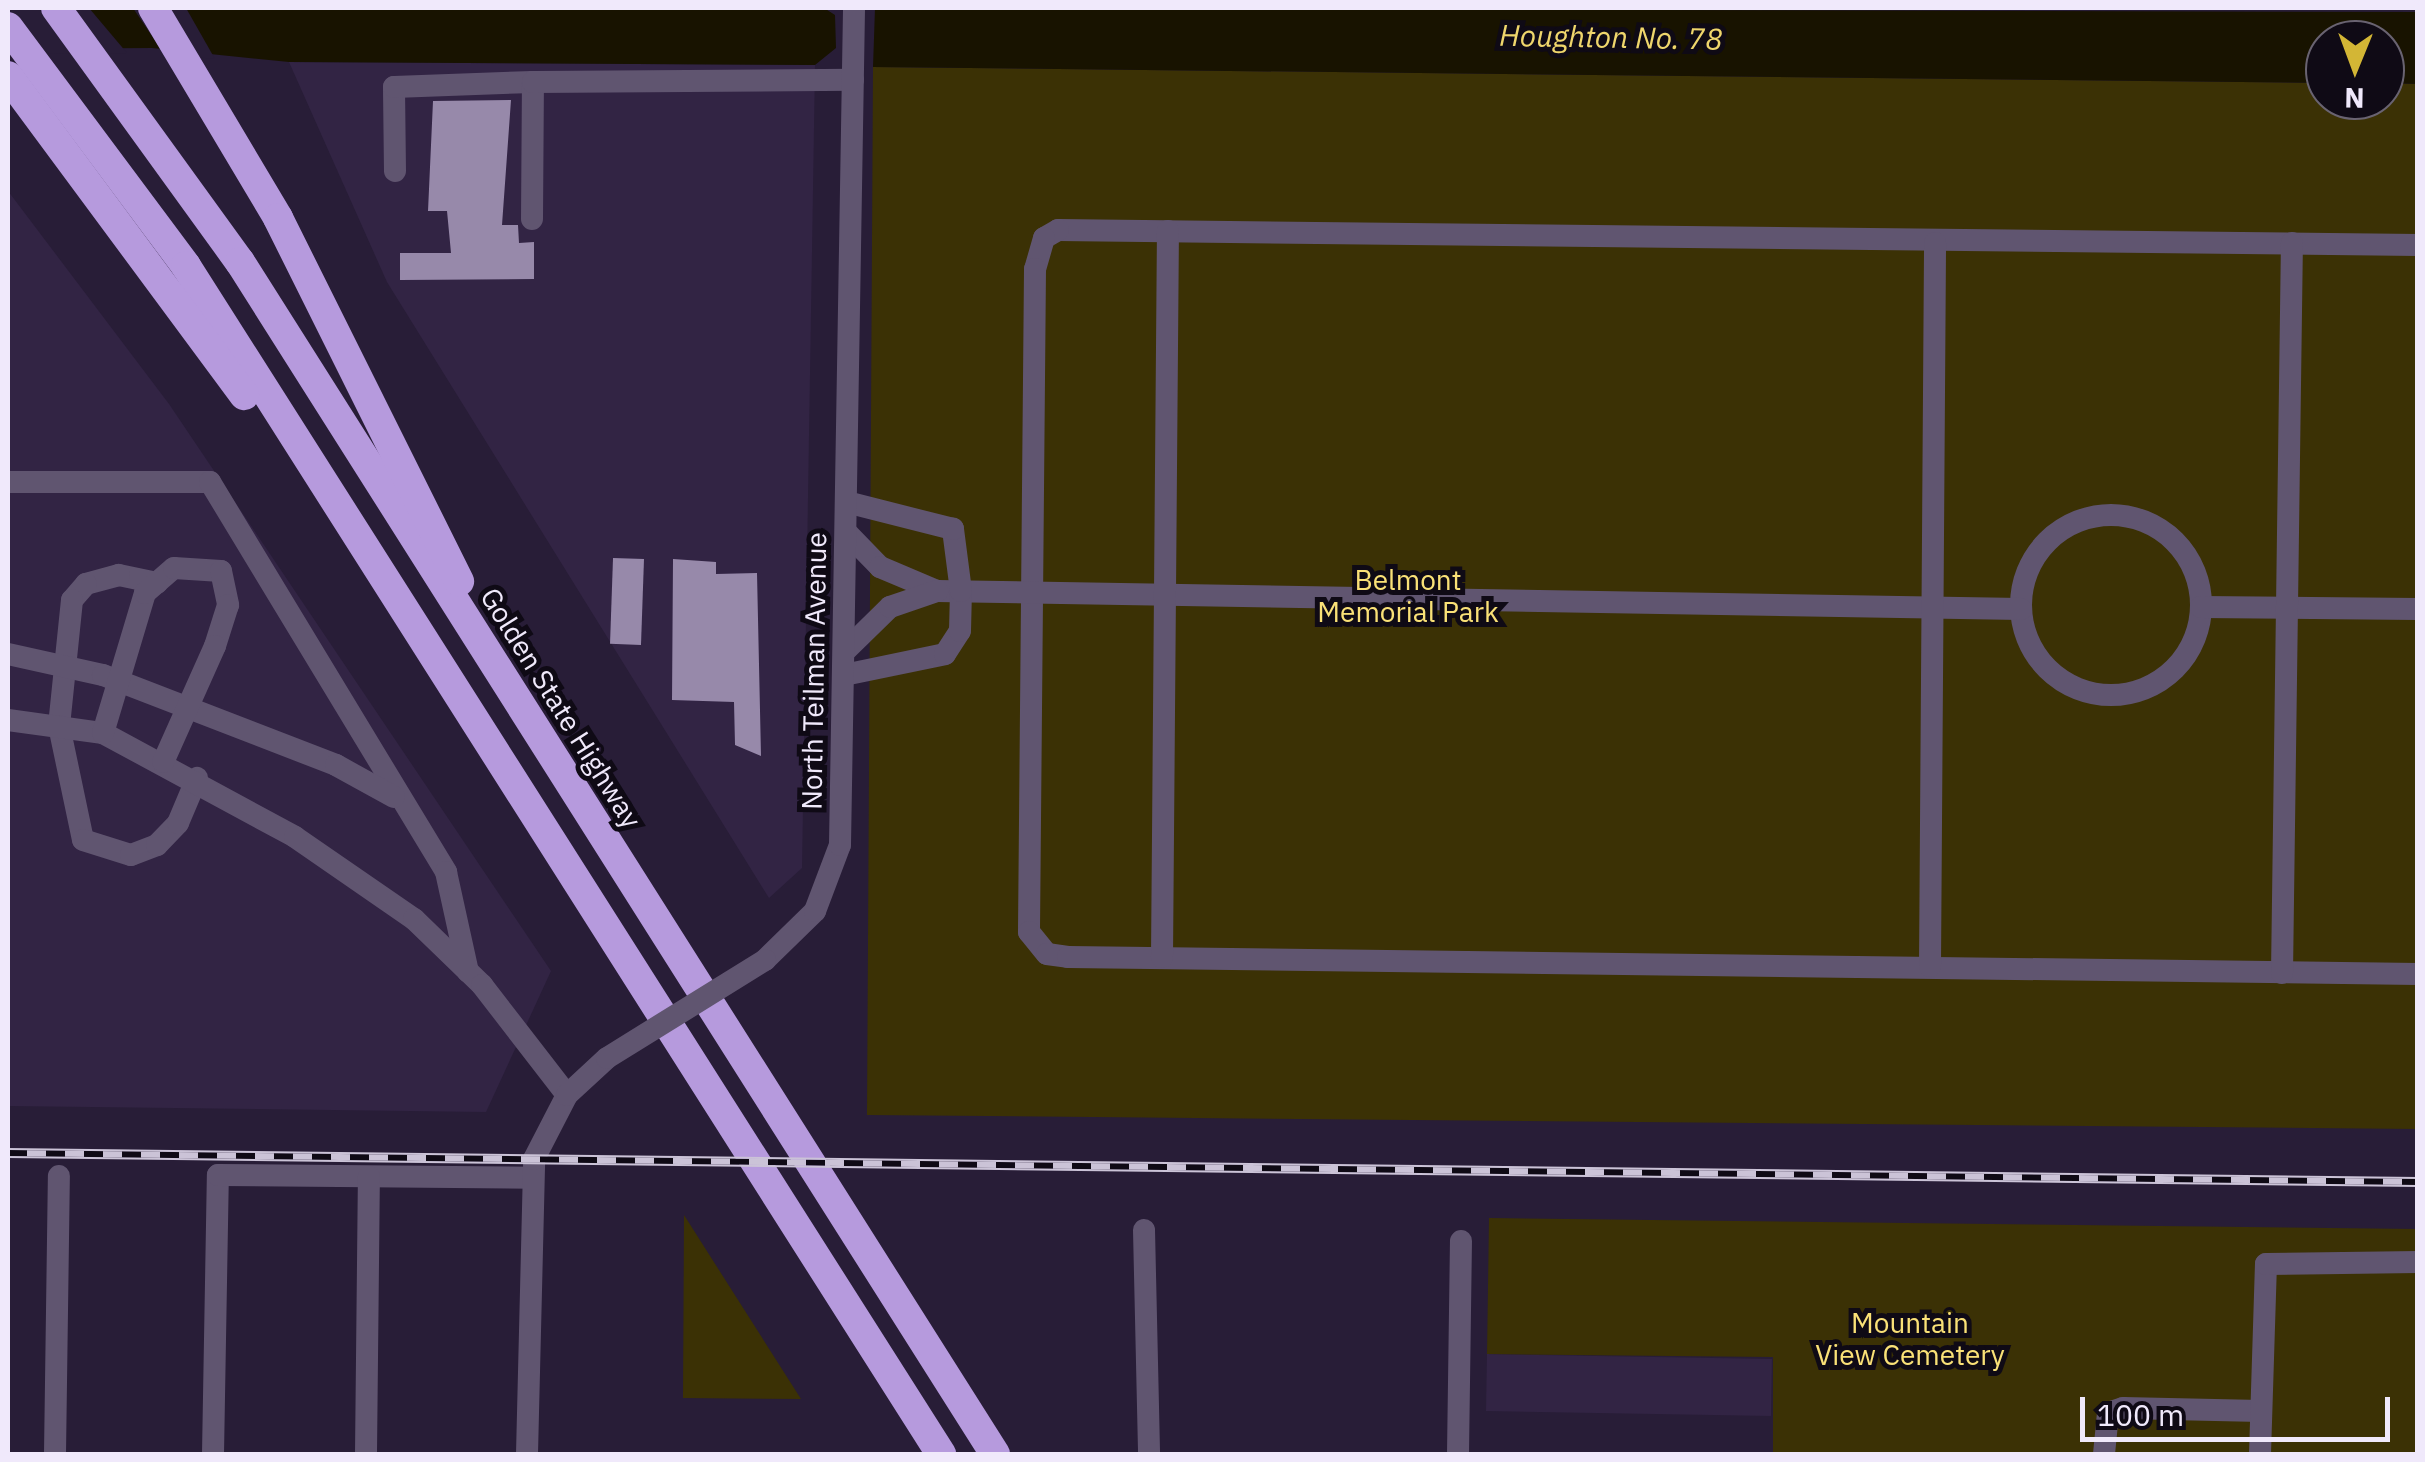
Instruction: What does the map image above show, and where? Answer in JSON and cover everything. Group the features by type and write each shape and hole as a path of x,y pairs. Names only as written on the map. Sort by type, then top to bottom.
{"highway":[{"name":"Golden State Highway","path":"56,8 94,54 240,262 995,1454"},
{"path":"154,8 422,493 491,658"},
{"path":"17,39 186,266 941,1454"},
{"path":"14,84 165,278 545,836"}],"street":[{"name":"North Teilman Avenue","path":"527,1454 531,1186 538,1145 568,1095 607,1058 766,960 808,920 835,869 844,676 854,10"},
{"path":"395,171 394,87 854,80"},
{"path":"532,219 533,82"},
{"path":"2418,245 1058,230 1037,251 1029,932 1047,954 1162,958 2418,974"},
{"path":"1162,958 1168,231"},
{"path":"1930,966 1935,242"},
{"path":"2282,972 2292,243"},
{"path":"8,482 210,482 268,574 397,798 446,872 468,972"},
{"path":"844,676 945,654 960,631 961,591 953,529 846,502"},
{"path":"2114,514 2180,546 2200,608 2182,660 2120,694 2052,673 2021,609 2046,541 2114,514"},
{"path":"846,532 880,567 937,590 1932,604 2021,609"},
{"path":"103,732 116,680 157,583 174,568 206,563 229,586"},
{"path":"229,586 268,574"},
{"path":"157,583 119,575 86,584 72,600 62,666 59,726 74,818 92,846 131,855 157,846 178,823 196,778"},
{"path":"163,762 190,708 229,586"},
{"path":"844,651 890,607 937,590"},
{"path":"2200,608 2418,609"},
{"path":"8,654 116,680 397,798"},
{"path":"8,720 103,732 196,778 414,918 468,972 568,1095"},
{"path":"214,1454 218,1175 368,1177 531,1186"},
{"path":"55,1454 59,1176"},
{"path":"366,1454 368,1177"},
{"path":"1144,1230 1149,1454"},
{"path":"1458,1454 1461,1240"},
{"path":"2260,1454 2266,1264 2418,1262"},
{"path":"2104,1454 2108,1413 2123,1408 2261,1411"}],"shaded area":[{"path":"289,62 815,65 802,868 769,898 387,282"},
{"path":"8,191 169,404 551,971 486,1112 8,1106"},
{"path":"1487,1354 1772,1359 1771,1416 1486,1411"}],"green space":[{"name":"Belmont Memorial Park","path":"873,67 2305,83 2305,120 2405,120 2405,84 2417,84 2417,1129 867,1115"},
{"path":"684,1215 801,1399 683,1398"},
{"name":"Mountain View Cemetery","path":"1489,1218 2417,1229 2417,1454 1773,1454 1773,1357 1487,1354"}],"water":[{"path":"8,8 824,8 835,15 836,48 815,65 289,62 152,48 8,49"},
{"name":"Houghton No. 78","path":"875,8 2417,12 2418,84 2405,84 2405,20 2305,20 2305,83 873,67"}],"pier":[{"path":"8,8 89,8 127,53 8,54"},
{"path":"133,8 186,8 215,59 164,54"}],"building":[{"path":"511,100 502,225 518,225 519,243 534,242 534,279 400,280 400,253 451,253 447,211 428,211 433,101"},
{"path":"613,558 644,559 641,645 610,644"},
{"path":"673,559 716,562 716,574 757,573 761,756 735,745 734,702 672,700"}],"railway":[{"path":"8,1153 2418,1182"}]}
